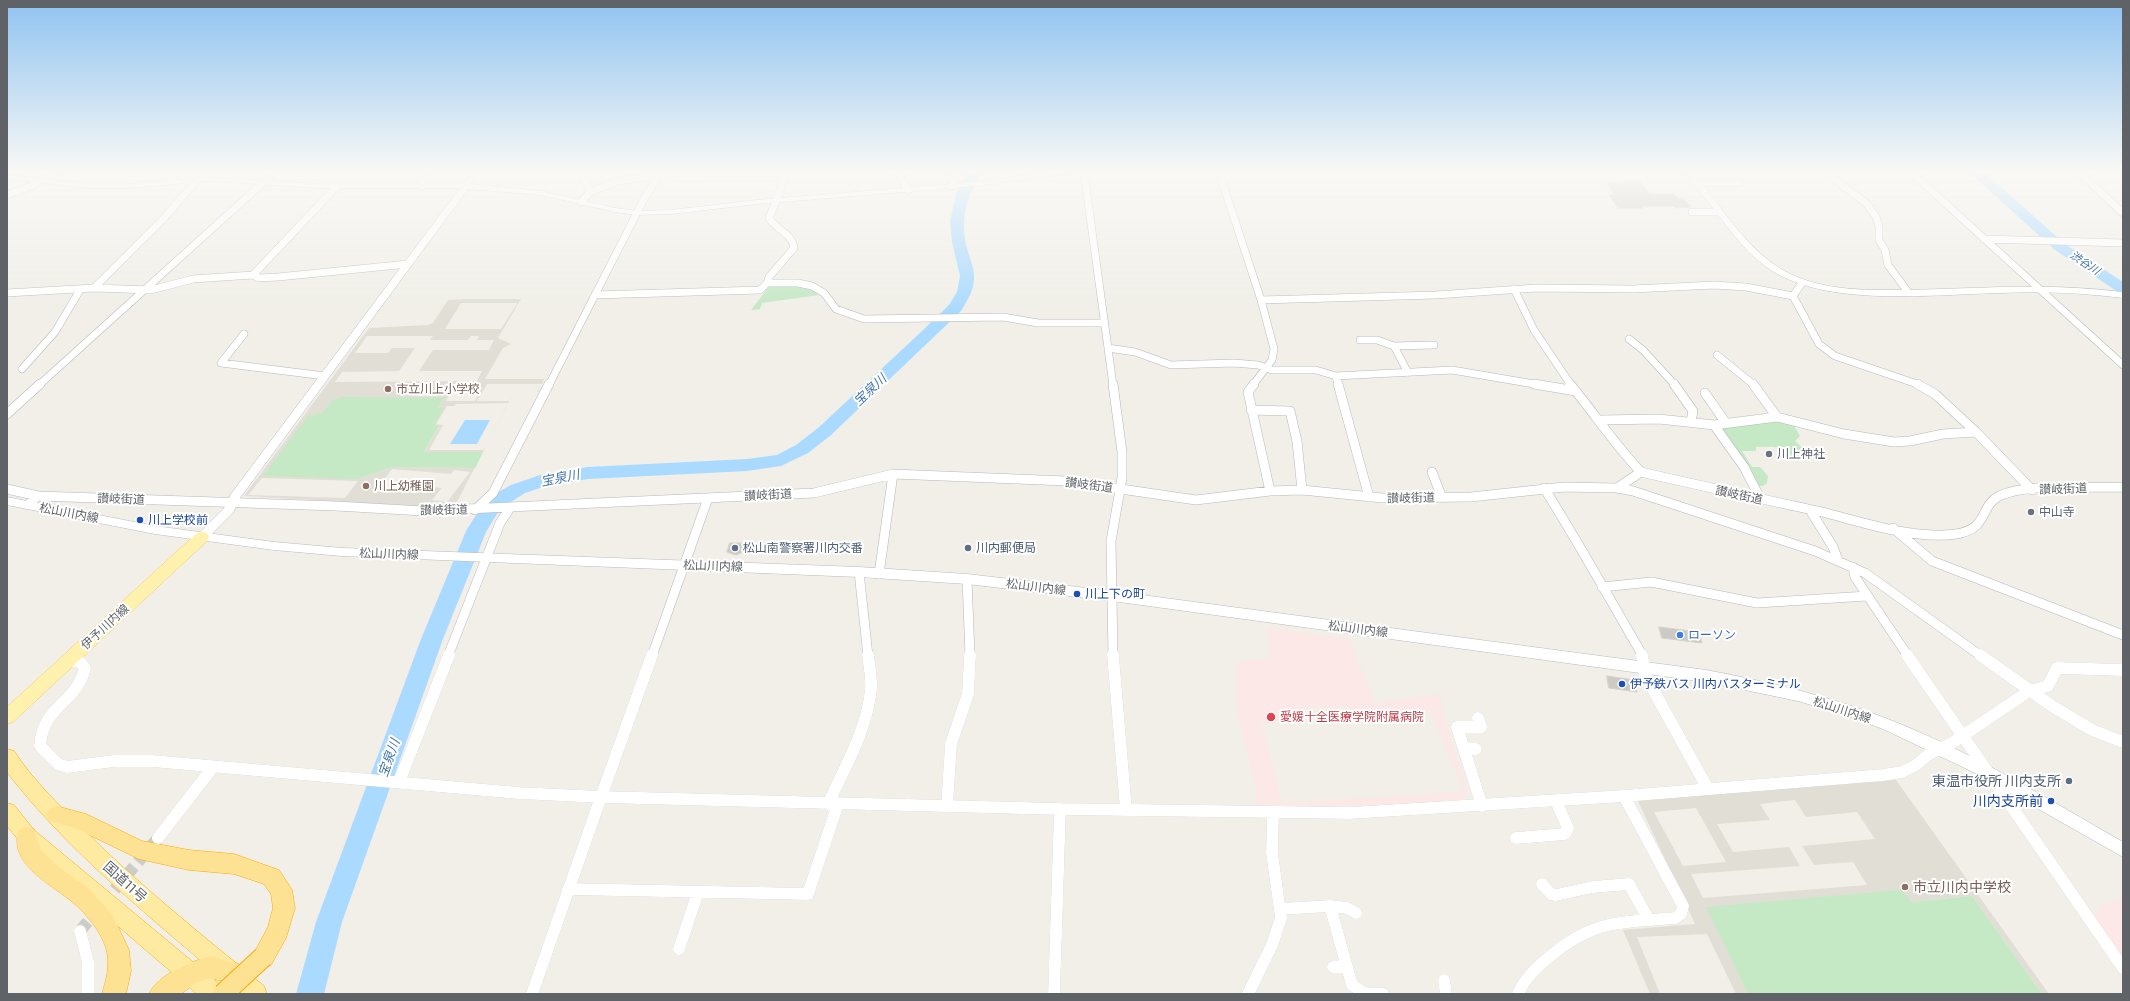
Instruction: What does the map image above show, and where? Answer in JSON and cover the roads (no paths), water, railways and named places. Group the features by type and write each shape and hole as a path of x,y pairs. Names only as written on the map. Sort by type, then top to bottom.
{"highway":[{"name":"国道11号","path":"7,758 23,782 132,889 256,994"},
{"path":"7,811 26,836 214,994"},
{"path":"56,814 79,820 139,850 189,860 234,864 271,877 281,890 284,908 278,931 263,957 223,994"},
{"path":"26,836 30,854 52,875 79,894 104,921 118,950 120,971 114,994"},
{"path":"161,994 190,974 209,967 231,972"}],"main road":[{"name":"松山川内線","path":"7,501 155,530 202,537 342,552 859,572 967,579 1112,596 1706,676 1782,691 1853,712 1886,724 1986,771 2123,850"},
{"name":"伊予川内線","path":"7,718 202,537"}],"street":[{"path":"94,288 163,219"},
{"path":"7,414 142,290 223,219"},
{"path":"254,276 307,219"},
{"path":"202,537 229,510 233,502 442,219"},
{"path":"477,510 494,490 635,219"},
{"path":"595,295 760,290 794,248 792,239 770,223 768,219"},
{"path":"1090,219 1122,452 1120,489 1111,540 1113,659 1126,810"},
{"path":"1234,219 1261,300 1274,349 1274,355 1248,392 1270,491"},
{"path":"1724,219 1737,234 1768,264 1802,283 1844,292 2041,290 2095,291 2123,295"},
{"path":"1876,219 1879,226 1879,240 1885,250 1888,265 1908,292"},
{"path":"1962,219 2123,365"},
{"path":"1984,239 2123,243"},
{"path":"7,293 94,288 151,290 193,279 254,276 259,278 304,276 379,266 408,264"},
{"path":"767,283 798,283 812,286 824,293 840,312 864,319 1003,317 1038,323 1104,323"},
{"path":"1793,296 1794,292 1802,283"},
{"path":"1261,300 1436,295 1514,290 1633,290 1723,285 1793,296"},
{"path":"22,369 55,332 80,290"},
{"path":"1514,290 1534,330 1576,391 1600,420 1624,454 1641,472 1617,488"},
{"path":"1793,296 1823,348 1835,356 1924,388 1935,394 1976,432 2032,490"},
{"path":"244,334 221,363 325,376"},
{"path":"1629,339 1642,348 1686,397 1694,411 1691,422"},
{"path":"1360,340 1377,340 1394,346 1434,345"},
{"path":"1394,346 1408,373"},
{"path":"1108,348 1135,352 1171,365 1234,363 1272,370 1316,370 1336,376 1452,370 1576,391"},
{"path":"1718,355 1752,382 1777,417"},
{"path":"1336,376 1369,497"},
{"path":"1705,393 1726,423"},
{"path":"1251,410 1290,411 1297,441 1302,490"},
{"path":"1600,420 1659,419 1714,425 1777,417 1844,434 1894,442 1910,441 1938,435 1976,432"},
{"path":"1714,425 1737,456 1761,500"},
{"path":"1432,472 1442,498"},
{"name":"讃岐街道","path":"1641,472 1761,500 1894,528 1930,534 1963,533 1972,530 1982,522 1989,504 1994,499 2013,492 2123,487"},
{"path":"878,574 893,474"},
{"name":"讃岐街道","path":"7,489 38,496 233,502 423,511 477,510 814,493 893,474 1066,481 1196,500 1215,499 1270,491 1302,490 1369,497 1442,498 1471,497 1544,488 1617,488 1650,496 1838,560 1874,578 2029,691 2071,719 2110,738 2123,742"},
{"path":"1544,488 1577,539 1602,587 1644,658 1645,675 1708,788"},
{"path":"28,505 38,496"},
{"path":"532,994 708,498"},
{"path":"396,781 484,558 508,508"},
{"path":"1810,510 1836,551 1838,560"},
{"path":"1894,528 1915,548 1932,561 2123,635"},
{"path":"1852,567 1853,573 1867,596 2123,968"},
{"path":"568,889 808,894 833,804 859,737 869,704 871,687 859,572"},
{"path":"947,806 949,761 953,737 958,718 969,692 971,658 966,601 967,579"},
{"path":"1602,587 1651,582 1757,603 1867,596"},
{"path":"70,660 80,662 85,668 84,677 79,686 51,713 44,724 40,737 40,746 58,764 67,767 132,761 396,781 519,793 601,797 1060,809 1350,813 1624,796 1902,772 1916,765 1939,748 1962,736 2029,691 2048,686 2054,672 2062,667 2123,670"},
{"path":"1478,718 1481,727 1457,727 1482,806"},
{"path":"1464,749 1476,749"},
{"path":"158,838 213,767"},
{"path":"1518,994 1522,983 1531,971 1572,939 1585,932 1604,926 1675,918 1681,914 1683,906 1624,796"},
{"path":"1516,838 1558,836 1565,834 1568,828 1556,801"},
{"path":"1054,994 1060,809"},
{"path":"1248,994 1278,932 1281,918 1270,834 1273,812"},
{"path":"1542,884 1551,894 1556,895 1593,887 1629,884 1649,920"},
{"path":"678,949 698,892"},
{"path":"1280,909 1330,906 1347,908 1356,913"},
{"path":"1330,906 1339,967 1352,985 1358,990 1364,993 1383,994"},
{"path":"80,931 88,949 88,994"},
{"path":"1444,980 1446,994"}],"water":[{"path":"465,420 490,420 477,444 450,444"}],"waterway":[{"name":"宝泉川","path":"310,994 329,922 432,639 476,531 493,504 518,489 543,480 588,473 747,465 781,460 802,449 824,432 955,308 965,292 968,276 959,242 958,219"},
{"name":"渋谷川","path":"2028,219 2060,247 2123,289"}],"tunnel":[{"path":"80,931 158,838"}],"place":[{"name":"市立川上小学校","path":"388,389"},
{"name":"川上神社","path":"1769,454"},
{"name":"川上幼稚園","path":"366,486"},
{"name":"中山寺","path":"2031,512"},
{"name":"川上学校前","path":"140,520"},
{"name":"松山南警察署川内交番","path":"735,548"},
{"name":"川内郵便局","path":"968,548"},
{"name":"川上下の町","path":"1077,594"},
{"name":"ローソン","path":"1680,635"},
{"name":"伊予鉄バス 川内バスターミナル","path":"1622,684"},
{"name":"愛媛十全医療学院附属病院","path":"1271,717"},
{"name":"東温市役所 川内支所","path":"2069,781"},
{"name":"川内支所前","path":"2051,801"},
{"name":"市立川内中学校","path":"1905,887"}]}
